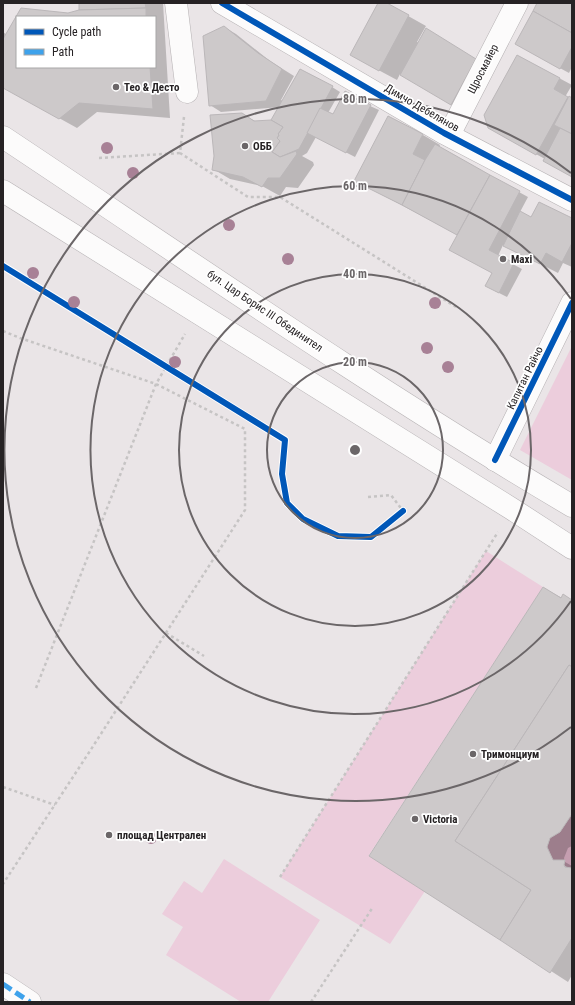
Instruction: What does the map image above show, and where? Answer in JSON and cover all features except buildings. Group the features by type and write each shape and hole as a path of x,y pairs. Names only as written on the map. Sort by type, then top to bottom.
{"main road":[{"path":"176,3 187,92"},
{"name":"Димчо Дебелянов","path":"222,3 449,135 572,200"},
{"name":"Щросмайер","path":"449,135 517,3"},
{"name":"бул. Цар Борис III Обединител","path":"3,137 357,372 495,460 572,506"},
{"path":"3,191 572,548"},
{"name":"Капитан Райчо","path":"495,460 572,303"},
{"path":"3,984 30,1002"}],"path":[{"path":"180,153 187,92"},
{"path":"99,158 180,153 248,196 280,197 456,307"},
{"path":"36,688 156,384 169,368 197,313"},
{"path":"3,331 156,384 245,429 245,510 3,884"},
{"path":"159,363 169,368"},
{"path":"368,497 391,495 400,513"},
{"path":"280,877 512,510"},
{"path":"166,633 204,656"},
{"path":"3,786 55,805"},
{"path":"311,1002 373,907"}],"shaded area":[{"path":"572,346 572,480 520,450"},
{"path":"486,551 543,587 369,855 425,891 390,944 280,877"},
{"path":"572,814 572,868 568,868 553,860 547,847 550,838 560,832"},
{"path":"224,859 320,920 268,1002 241,1002 166,955 183,927 162,914 184,881 202,893"}],"marked path":[{"path":"3,984 30,1002"}],"cycle path":[{"path":"222,3 444,133 572,200"},
{"path":"3,266 285,440 282,474 287,503 303,519 338,536 371,537 403,511"},
{"path":"495,460 572,303"}],"place":[{"name":"Тео & Десто","path":"116,87"},
{"name":"ОББ","path":"245,146"},
{"name":"Maxi","path":"503,259"},
{"name":"Тримонциум","path":"473,754"},
{"name":"Victoria","path":"415,819"},
{"name":"площад Централен","path":"109,835"}]}
